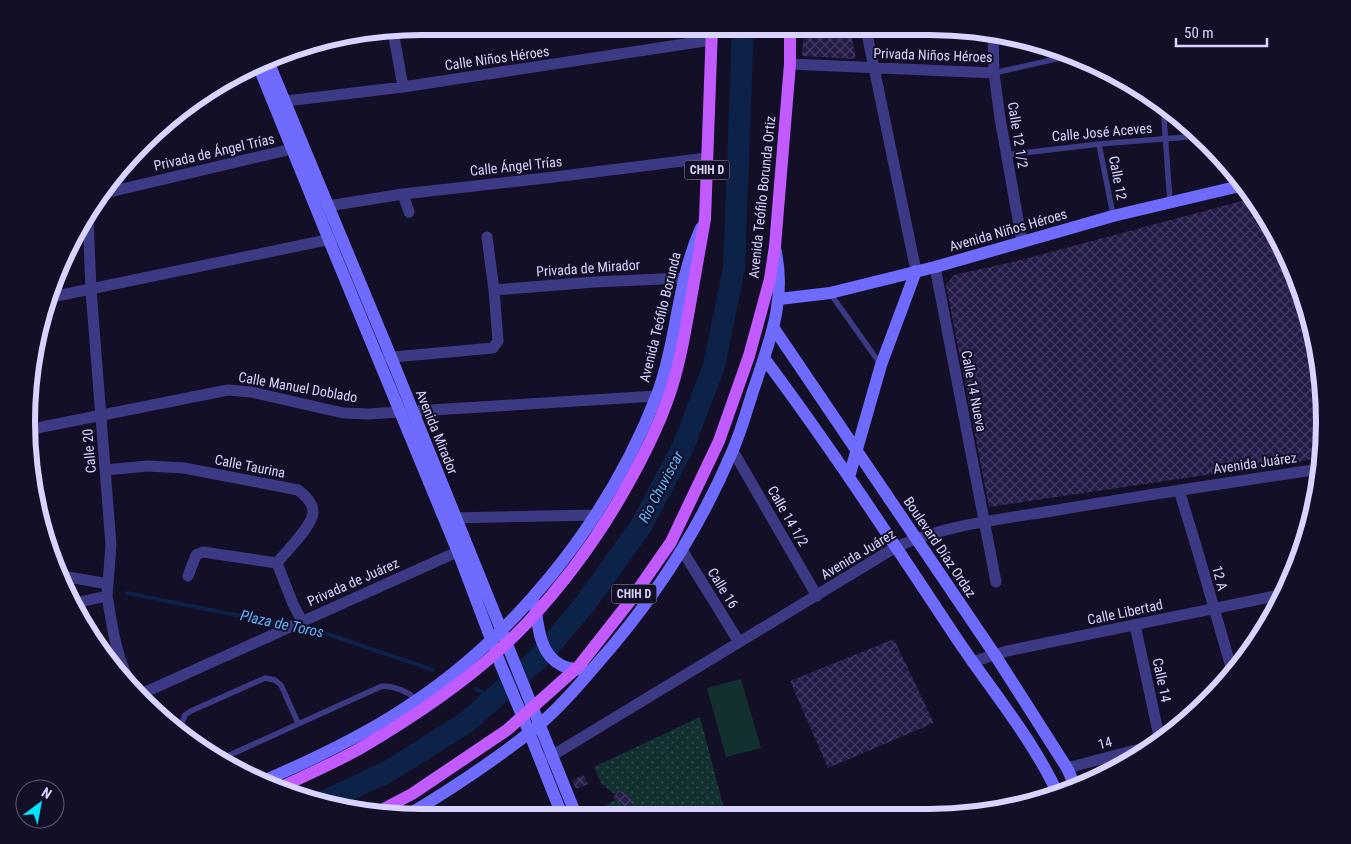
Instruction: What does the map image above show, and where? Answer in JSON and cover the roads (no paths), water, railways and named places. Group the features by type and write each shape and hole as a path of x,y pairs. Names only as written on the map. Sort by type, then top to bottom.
{"main road":[{"name":"Avenida Teófilo Borunda","path":"288,785 357,750 442,696 489,659 528,622 606,524 642,460 661,418 674,381 690,310 705,219 712,35"},
{"name":"Avenida Teófilo Borunda Ortiz","path":"387,807 412,794 507,730 578,666 630,601 670,542 698,489 719,441 748,356 770,279 775,246 790,64 790,35"},
{"name":"Avenida Mirador","path":"270,66 286,101 298,147 335,239 463,550 511,654 529,732 560,809"},
{"name":"Avenida Mirador","path":"261,70 328,206 335,239"},
{"name":"Avenida Niños Héroes","path":"779,299 830,293 935,267 1113,216 1237,187"},
{"name":"Avenida Teófilo Borunda","path":"270,778 348,742 391,717 455,672 501,630 534,596 596,515 630,454 656,396 667,364 684,278 693,246 705,219"},
{"path":"416,809 494,759 540,724 575,690 622,636 682,550 733,451 764,358 779,299 780,268 775,246"},
{"path":"849,477 882,365 916,271"},
{"name":"Boulevard Díaz Ordaz","path":"773,327 995,654 1068,768 1073,781"},
{"path":"764,358 849,477 972,662 1015,721 1055,787"},
{"name":"Avenida Mirador","path":"463,550 500,663 523,703 540,724 574,809"},
{"path":"534,596 539,633 544,646 560,665 592,671"}],"street":[{"name":"Calle Niños Héroes","path":"286,101 403,87 706,35"},
{"path":"867,35 916,271"},
{"path":"394,36 403,87"},
{"name":"Calle 12 1/2","path":"993,40 994,73 1006,155 1022,242"},
{"name":"Privada Niños Héroes","path":"790,64 994,73"},
{"name":"Privada de Ángel Trías","path":"111,192 298,147"},
{"name":"Calle Ángel Trías","path":"328,206 403,194 554,178 707,158"},
{"path":"403,194 409,212"},
{"name":"Calle 20","path":"88,226 91,290 111,545 107,596 114,636 125,670"},
{"path":"384,358 493,348 498,341 487,236"},
{"path":"57,296 335,239"},
{"name":"Calle 14 Nueva","path":"935,267 996,582"},
{"name":"Privada de Mirador","path":"494,290 594,282 684,278"},
{"name":"Calle Manuel Doblado","path":"35,428 228,390 252,392 343,413 368,414 656,396"},
{"name":"Calle 14 1/2","path":"733,451 817,596"},
{"name":"Calle Taurina","path":"106,470 147,466 184,468 298,490 311,502 313,512 308,525 276,563"},
{"name":"Avenida Juárez","path":"541,763 896,547 915,538 938,531 984,522 1313,470"},
{"name":"12 A","path":"1179,490 1230,665"},
{"path":"450,519 596,515"},
{"name":"Privada de Juárez","path":"145,692 463,550"},
{"name":"Calle 16","path":"682,550 739,642"},
{"path":"188,576 196,555 203,552 276,563 302,621"},
{"path":"67,577 108,584"},
{"path":"80,602 107,596"},
{"name":"Calle Libertad","path":"972,662 995,654 1274,596"},
{"name":"Calle 14","path":"1135,625 1158,734"},
{"name":"14","path":"1068,768 1132,751"}],"lane":[{"name":"Privada Niños Héroes","path":"994,73 1059,58"},
{"path":"1165,115 1170,204"},
{"name":"Calle José Aceves","path":"1006,155 1099,144 1191,137"},
{"name":"Calle 12","path":"1099,144 1113,216"},
{"path":"830,293 882,365"},
{"path":"183,727 182,723 185,715 191,710 265,678 276,680 281,685 298,723"},
{"path":"227,756 382,686 392,686 403,690 417,699"}],"waterway":[{"name":"Rio Chuviscar","path":"331,798 389,771 467,722 541,656 585,604 641,526 683,447 714,366 734,268 743,35"},
{"name":"Plaza de Toros","path":"127,593 286,625"},
{"name":"Plaza de Toros","path":"298,627 316,630 433,670"},
{"name":"Plaza de Toros","path":"476,689 494,698"}]}
